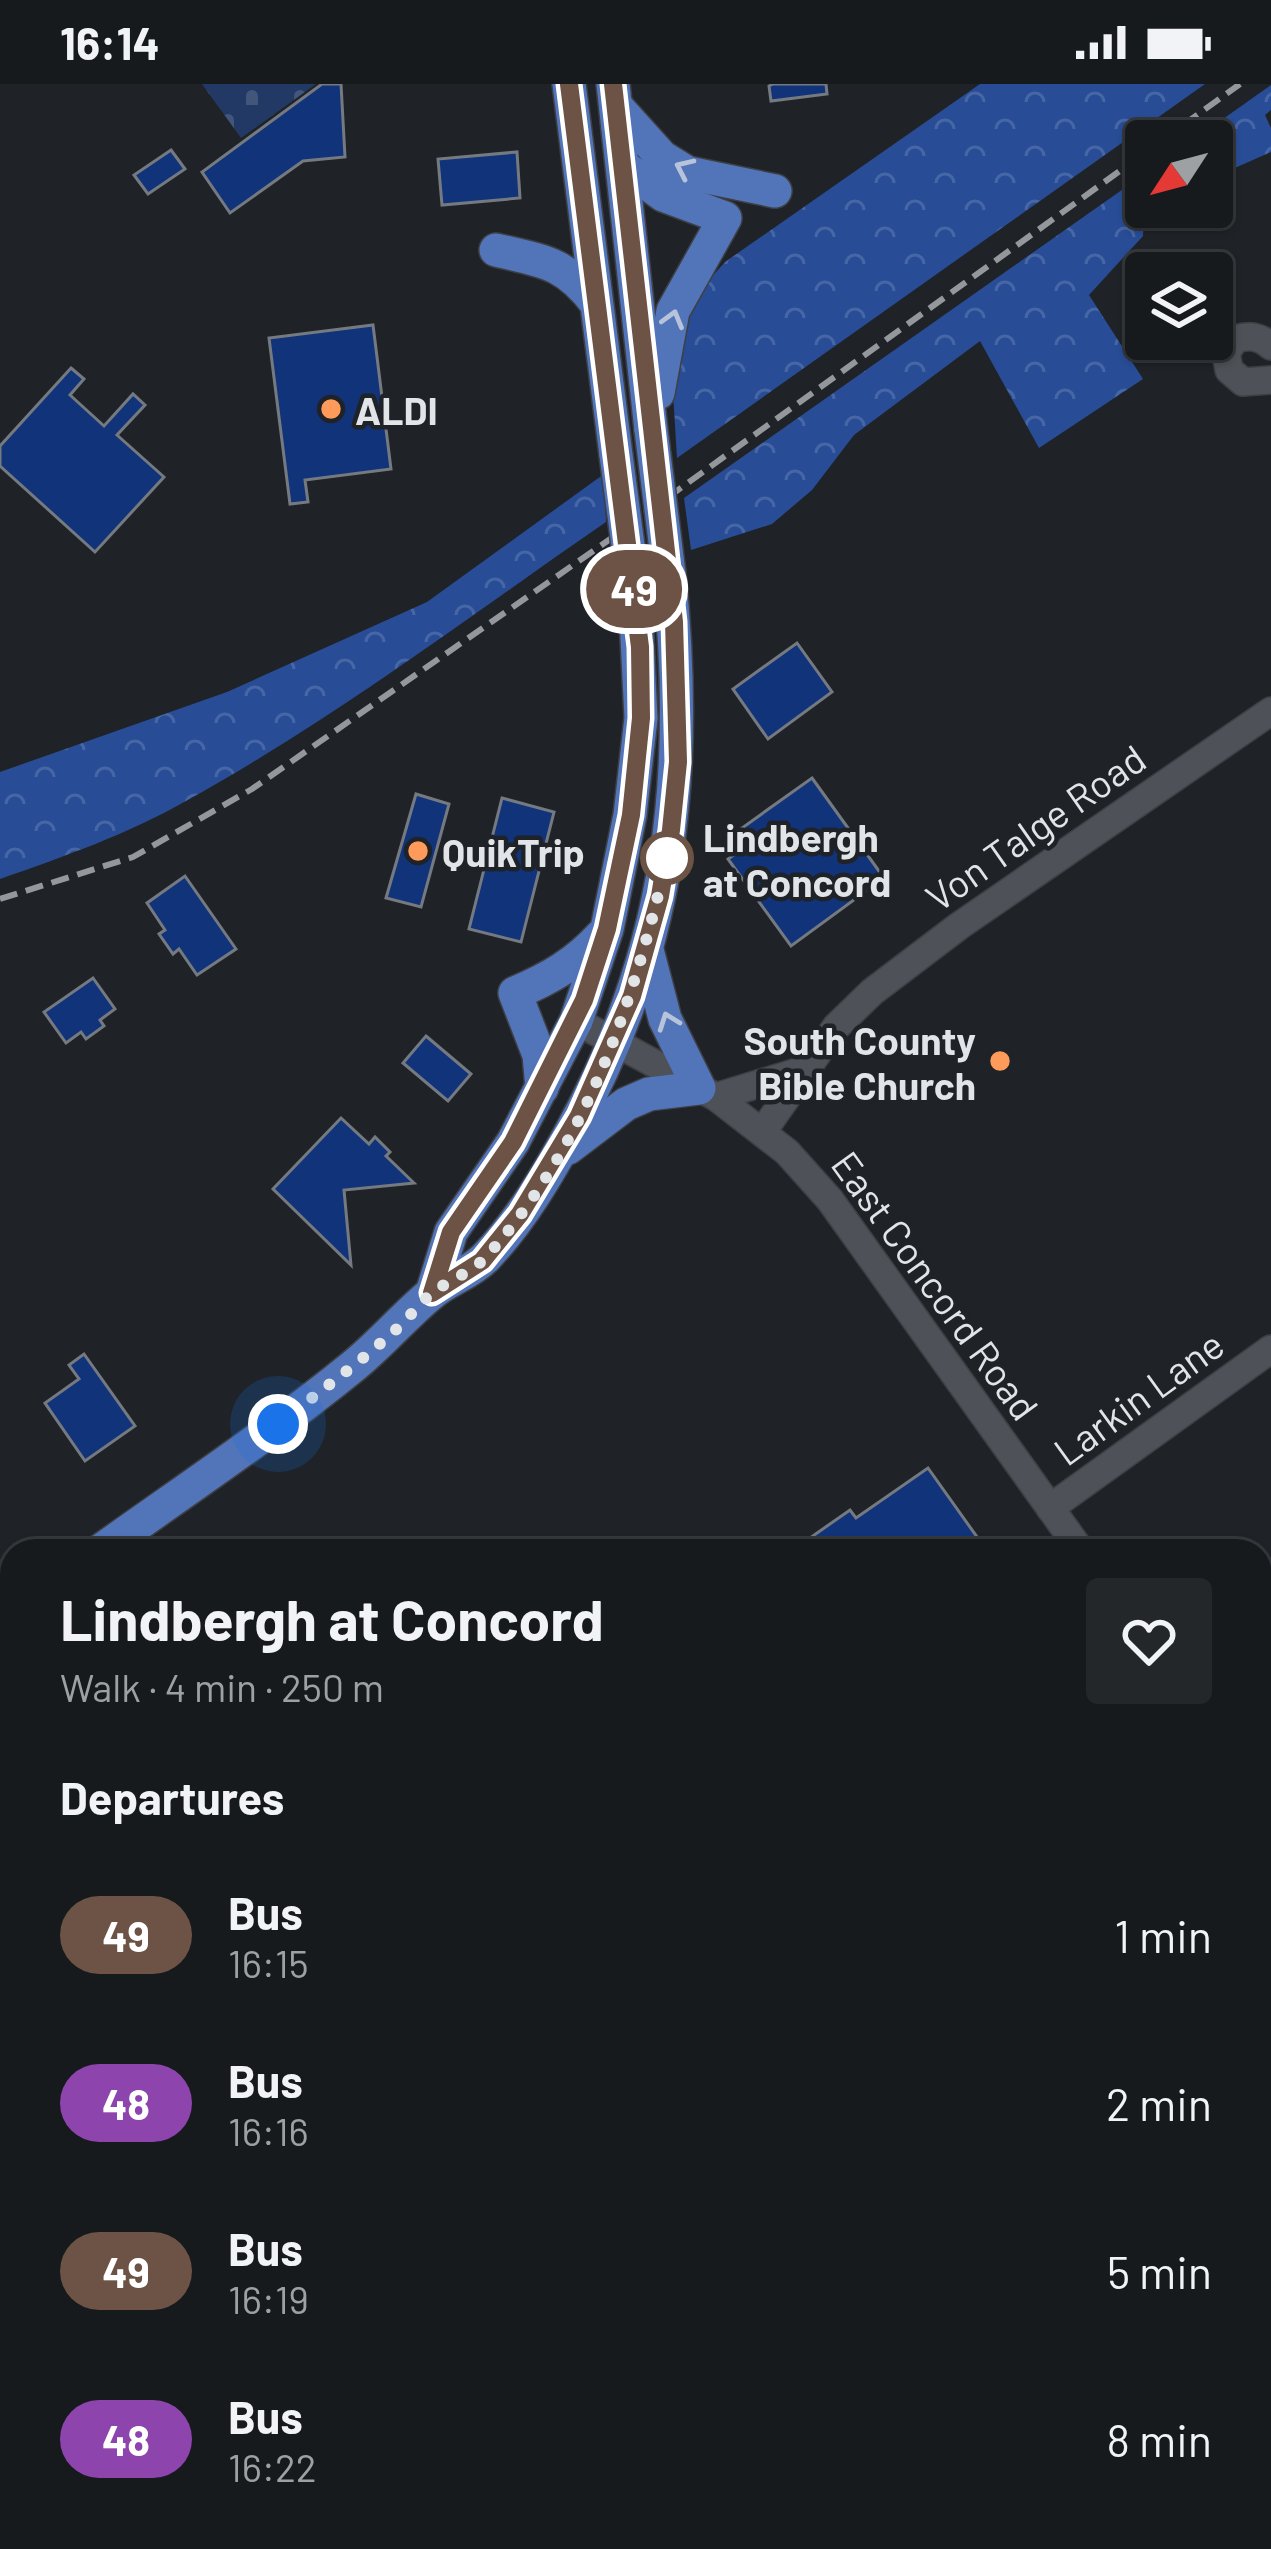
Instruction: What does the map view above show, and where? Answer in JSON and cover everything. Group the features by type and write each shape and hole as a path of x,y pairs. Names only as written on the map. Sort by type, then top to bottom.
{"main road":[{"path":"432,1293 451,1232 513,1142 576,1021 607,929 631,815 641,718 635,598 569,84"},
{"path":"117,1539 352,1368 432,1293 482,1261 520,1214 557,1156 615,1040 646,950 668,851 678,762 679,693 614,95"},
{"path":"614,95 662,158 688,173 775,191"},
{"path":"623,166 663,195 725,218 673,311 651,430"},
{"path":"496,250 559,265 596,304"},
{"path":"542,1090 539,1054 515,993 578,960 607,929"},
{"path":"557,1156 626,1104 650,1094 708,1092 665,1019 646,950"}],"street":[{"path":"1271,346 1262,338 1244,337 1234,339 1226,353 1229,370 1243,382 1271,380"},
{"name":"Von Talge Road","path":"764,1131 836,1027 885,982 1271,711"},
{"name":"East Concord Road","path":"576,1021 708,1092 764,1131 830,1200 1072,1539"},
{"path":"708,1092 807,1070"},
{"name":"Larkin Lane","path":"1050,1508 1271,1349"}],"green space":[{"path":"202,84 316,84 241,138"},
{"path":"980,84 1205,84 1154,120 1125,120 1125,141 677,458 671,360 682,310 725,262"},
{"path":"1271,85 1271,110 1265,115 1271,128 1271,152 1233,169 1233,120 1222,120"},
{"path":"1125,188 1125,228 1143,228 1143,236 1089,295 1125,351 1125,360 1131,360 1143,379 1039,448 980,341 854,435 812,490 772,524 691,550 684,498"},
{"path":"604,474 606,522 347,702 164,813 0,879 0,772 227,692 427,602"}],"building":[{"path":"322,84 341,84 345,157 303,161 230,213 202,172"},
{"path":"826,84 827,94 771,101 769,86"},
{"path":"171,150 185,169 148,194 134,175"},
{"path":"517,152 520,198 442,205 438,159"},
{"name":"ALDI","path":"373,325 391,469 305,480 308,502 290,504 269,338"},
{"path":"71,368 84,379 70,395 104,426 133,394 145,405 117,435 164,477 95,552 0,466 0,446"},
{"path":"797,643 832,692 768,739 733,689"},
{"path":"812,778 884,878 791,946 728,859 745,847 735,833"},
{"name":"QuikTrip","path":"416,794 449,804 421,907 386,898"},
{"name":"QuikTrip","path":"502,798 554,812 521,942 469,929"},
{"path":"185,876 236,949 197,975 179,949 173,954 159,934 165,930 147,903"},
{"path":"93,978 115,1009 100,1020 104,1026 86,1039 81,1032 66,1043 44,1012"},
{"path":"426,1036 471,1074 448,1101 403,1063"},
{"path":"341,1118 369,1144 375,1137 390,1152 386,1156 414,1183 344,1190 351,1265 273,1189"},
{"path":"84,1354 135,1426 85,1461 45,1403 79,1379 69,1365"},
{"path":"928,1468 978,1539 808,1539 850,1510 856,1518"}],"railway":[{"path":"1190,120 1240,84"},
{"path":"0,899 133,857 252,789 606,542 1125,167"}],"bus line":[{"name":"49","path":"569,84 640,647 636,777 607,929 576,1021 513,1142 451,1232 432,1293 482,1261 520,1214 599,1078 646,950 671,830 679,693 674,622 613,84"}],"place":[{"name":"ALDI","path":"331,409"},
{"name":"QuikTrip","path":"418,851"},
{"name":"Lindbergh at Concord","path":"667,858"},
{"name":"South County Bible Church","path":"1000,1061"}],"route":[{"path":"278,1424 352,1368 432,1293 482,1261 520,1214 579,1116 615,1040 646,950 667,858"}]}
